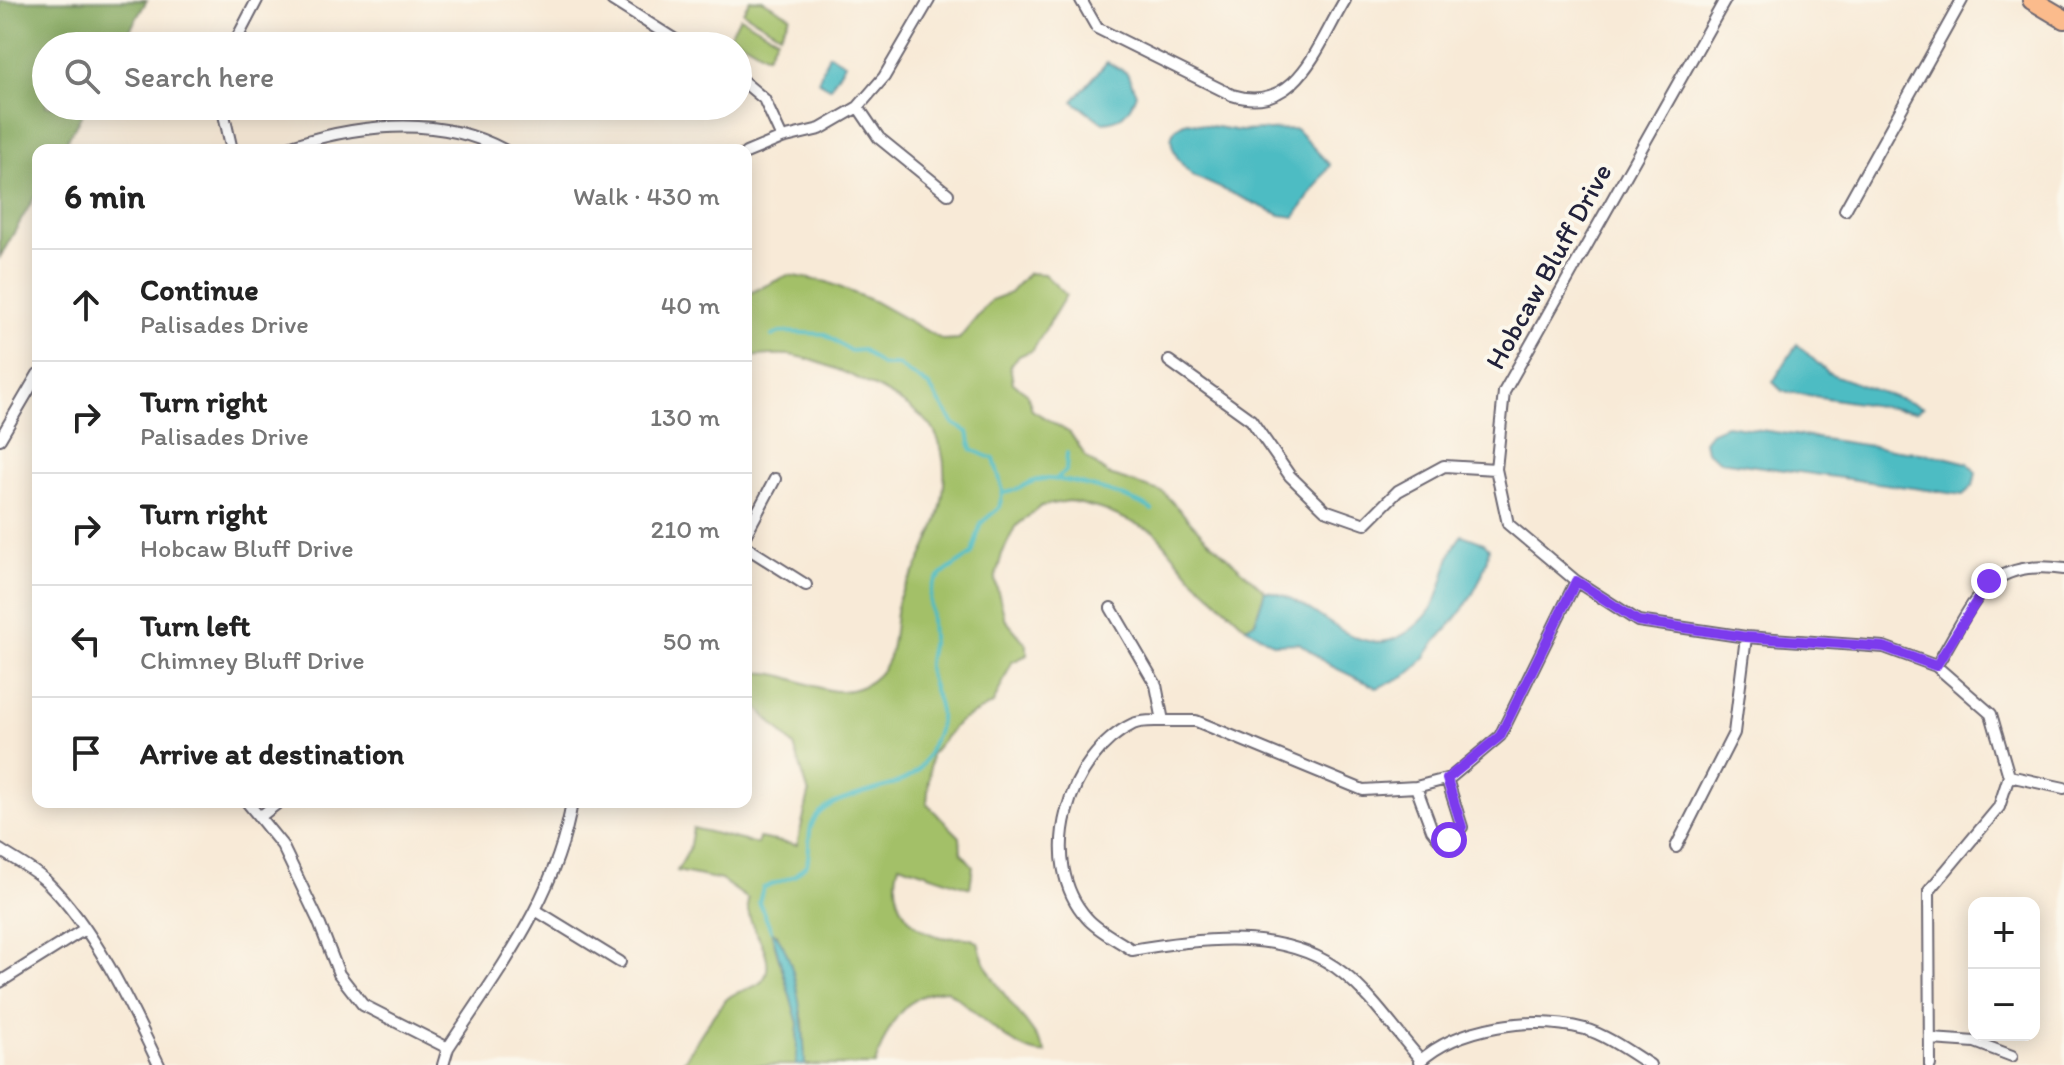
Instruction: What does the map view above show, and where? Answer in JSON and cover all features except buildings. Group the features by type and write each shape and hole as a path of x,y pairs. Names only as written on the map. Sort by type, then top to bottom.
{"highway":[{"path":"2032,0 2064,19"}],"street":[{"path":"240,32 257,0"},
{"path":"612,0 663,32"},
{"path":"752,150 782,138 820,129 858,107 884,77 929,0"},
{"path":"1081,0 1097,28 1253,101 1274,97 1294,85 1345,0"},
{"name":"Hobcaw Bluff Drive","path":"1725,0 1504,392 1496,469 1508,524 1576,581 1638,621 1746,637 1884,647 1936,666 1991,714 2009,776"},
{"path":"1845,210 1962,0"},
{"path":"752,89 764,99 782,138"},
{"path":"858,107 879,138 948,194"},
{"path":"225,120 231,144"},
{"path":"302,144 357,129 414,127 448,129 493,144"},
{"path":"1169,361 1251,420 1290,476 1325,510 1365,524 1398,491 1444,466 1496,469"},
{"path":"0,439 32,384"},
{"path":"752,523 775,479"},
{"path":"752,551 806,585"},
{"path":"1936,666 1989,581 2011,569 2038,565 2064,569"},
{"path":"1576,581 1500,736 1447,779 1416,787 1363,790 1196,721 1136,723 1107,741 1087,765 1064,810 1064,876 1086,918 1132,950 1172,943 1245,940 1308,950 1344,974 1376,1005 1419,1062 1438,1048 1476,1033 1505,1025 1537,1024 1586,1029 1650,1065"},
{"path":"1111,608 1156,685 1163,721"},
{"path":"1676,847 1734,733 1746,637"},
{"path":"1930,1065 1929,891 1999,807 2009,776 2064,788"},
{"path":"1416,787 1432,830 1439,839 1449,840 1462,827 1447,779"},
{"path":"253,808 282,845 318,920 339,974 363,1005 448,1048"},
{"path":"261,816 271,808"},
{"path":"443,1065 448,1048 537,911 556,868 571,808"},
{"path":"0,850 44,879 67,904 135,1014 159,1065"},
{"path":"537,911 620,962"},
{"path":"0,982 83,930"},
{"path":"1931,1039 1975,1042 2012,1056"}],"green space":[{"path":"147,0 129,32 32,32 32,120 79,120 65,144 32,144 32,201 0,257 0,1"},
{"path":"750,0 762,0 790,16 780,34 743,12"},
{"path":"740,17 777,38 767,56 752,47 752,32 731,32"},
{"path":"1028,273 1044,274 1066,295 1033,350 1019,356 1010,365 1013,383 1027,393 1032,410 1070,433 1086,457 1109,475 1163,492 1203,535 1265,591 1255,622 1246,627 1193,578 1155,532 1104,510 1069,501 1041,506 1015,527 1002,554 995,580 1005,619 1027,645 1027,655 1012,662 993,704 958,722 931,754 927,804 960,837 961,852 973,866 970,888 899,864 896,888 903,910 918,927 941,937 968,938 978,942 998,986 1046,1053 1022,1048 947,990 932,992 908,1004 885,1037 875,1065 805,1065 803,1020 777,934 772,935 798,1023 796,1065 681,1065 722,1004 733,994 761,982 767,970 765,952 750,918 748,899 721,880 677,871 689,850 693,828 757,844 759,838 797,845 809,794 794,746 752,702 752,674 776,674 834,691 863,686 875,678 888,659 898,601 934,530 944,487 943,457 938,438 924,418 908,406 867,383 823,364 784,355 752,357 752,292 788,275 827,282 873,301 943,340 959,339 991,300 1010,293"}],"water":[{"path":"829,54 845,63 830,88 818,81"},
{"path":"1107,62 1127,73 1136,93 1124,114 1115,120 1102,122 1073,101"},
{"path":"1187,122 1240,131 1296,129 1330,165 1295,217 1280,215 1193,176 1176,155 1171,140 1178,127"},
{"path":"1797,344 1828,373 1922,407 1916,412 1782,391 1773,382"},
{"path":"1726,425 1940,456 1968,463 1976,473 1973,486 1963,495 1720,461 1706,451 1704,441 1712,431"},
{"path":"1462,535 1489,548 1477,586 1464,608 1419,665 1394,681 1377,688 1331,666 1299,643 1274,644 1246,627 1255,622 1265,591 1305,606 1342,631 1361,639 1381,642 1402,636 1424,618 1437,598 1451,554"},
{"path":"771,930 788,956 798,993 805,1065 796,1065 798,1023"}],"waterway":[{"path":"771,930 759,902 763,888 794,876 807,864 810,831 817,815 842,800 906,779 917,771 926,758 940,724 928,668 933,586 945,572 972,554 981,523 999,508 1003,491 994,459 972,450 968,432 954,424 929,386 897,365 881,365 863,350 850,351 825,334 781,332 772,336"},
{"path":"1055,480 1066,471 1067,453"},
{"path":"1003,493 1038,480 1062,480 1114,493 1152,510"}],"route":[{"path":"1449,840 1462,827 1447,779 1500,736 1576,581 1638,621 1746,637 1884,647 1936,666 1989,581"}]}
